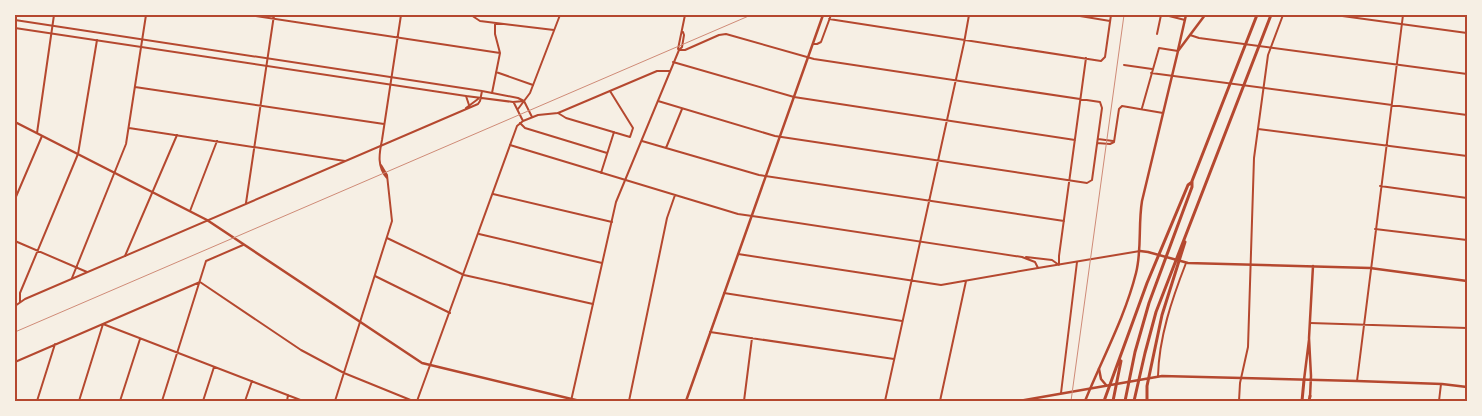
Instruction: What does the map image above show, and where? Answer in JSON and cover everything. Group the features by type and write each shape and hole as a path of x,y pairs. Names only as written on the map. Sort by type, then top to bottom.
{"highway":[{"path":"1125,401 1145,315 1161,268 1192,186 1192,181 1257,15"},
{"path":"1134,401 1152,324 1270,15"},
{"path":"1104,401 1159,254 1188,185 1192,181"},
{"path":"1147,401 1147,386 1165,305 1198,203"},
{"path":"1113,401 1116,378 1126,341"},
{"path":"1302,401 1304,380"},
{"path":"1309,401 1310,396"}],"main road":[{"path":"686,401 823,15"},
{"path":"1085,401 1131,291 1136,274 1140,251 1141,207 1186,15"},
{"path":"1178,51 1205,15"},
{"path":"15,122 207,220 422,363 580,401"},
{"path":"1140,251 1184,262 1370,268 1467,281"},
{"path":"1310,396 1309,338 1313,266"},
{"path":"1304,380 1309,338"},
{"path":"1100,366 1100,377 1106,385"},
{"path":"1019,401 1158,376 1357,381 1441,384 1467,387"}],"street":[{"path":"37,133 54,15"},
{"path":"72,279 126,144 146,15"},
{"path":"249,15 274,17 500,53"},
{"path":"335,401 392,218 387,178 384,176 378,155 401,15"},
{"path":"471,15 478,20 554,30"},
{"path":"518,109 529,95 560,15"},
{"path":"571,400 616,202 678,50 685,15"},
{"path":"813,44 821,42 831,15"},
{"path":"885,401 969,15"},
{"path":"1074,15 1110,20"},
{"path":"829,19 1103,60 1111,15"},
{"path":"1157,34 1161,15"},
{"path":"1165,15 1185,20"},
{"path":"1239,401 1241,378 1248,347 1254,167 1260,111 1270,48 1283,15"},
{"path":"1335,15 1467,33"},
{"path":"1357,381 1403,15"},
{"path":"246,203 274,17"},
{"path":"15,20 518,98 524,101 532,117"},
{"path":"492,94 500,53 494,34 495,22"},
{"path":"15,28 466,96 513,102 524,101"},
{"path":"658,101 780,137 1090,182 1098,141 1102,104 1099,102 808,58 726,34 721,34 683,50 678,50"},
{"path":"1190,35 1232,43 1467,74"},
{"path":"20,302 20,294 78,154 97,40"},
{"path":"1142,108 1159,48 1178,51"},
{"path":"1059,265 1086,58"},
{"path":"673,62 794,97 1075,140"},
{"path":"1124,65 1152,69"},
{"path":"417,401 516,128 520,123 532,117 544,113 558,113 657,71 670,71"},
{"path":"496,72 533,85"},
{"path":"1151,73 1467,115"},
{"path":"135,87 384,124"},
{"path":"558,113 566,118 630,137 634,128 610,91"},
{"path":"15,306 87,272 479,103 482,92"},
{"path":"466,96 469,105"},
{"path":"465,109 481,98"},
{"path":"513,102 523,121"},
{"path":"1098,141 1112,141 1114,139 1121,106 1164,113"},
{"path":"666,148 682,109"},
{"path":"520,123 526,128 608,153"},
{"path":"129,128 345,161"},
{"path":"1258,129 1467,156"},
{"path":"602,173 614,132"},
{"path":"124,256 177,135"},
{"path":"15,199 42,136"},
{"path":"641,140 766,176 1064,221"},
{"path":"190,211 217,141"},
{"path":"510,146 738,214 1022,257 1034,257 1052,260 1059,265"},
{"path":"1380,186 1467,198"},
{"path":"493,194 612,222"},
{"path":"629,401 667,218 676,195"},
{"path":"1375,229 1467,240"},
{"path":"479,234 602,263"},
{"path":"386,238 464,275 593,304"},
{"path":"15,241 87,272"},
{"path":"162,401 207,260 243,245"},
{"path":"738,254 941,285 1140,251"},
{"path":"1022,257 1035,262 1038,268"},
{"path":"1061,394 1077,262"},
{"path":"1158,376 1161,345 1184,262"},
{"path":"375,276 450,313"},
{"path":"940,401 966,281"},
{"path":"15,362 200,282"},
{"path":"200,282 301,350 344,373 413,401"},
{"path":"724,293 902,321"},
{"path":"1310,323 1467,328"},
{"path":"102,324 303,401"},
{"path":"79,401 102,324"},
{"path":"710,332 894,359"},
{"path":"744,401 752,338"},
{"path":"120,401 140,339"},
{"path":"37,401 55,344"},
{"path":"203,401 214,367"},
{"path":"245,401 252,381"},
{"path":"1439,401 1441,384"},
{"path":"287,401 288,396"}],"railway":[{"path":"15,332 751,15"},
{"path":"1071,401 1124,15"}]}
